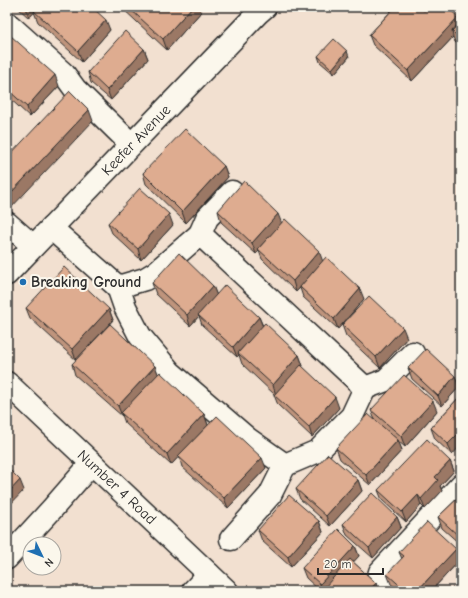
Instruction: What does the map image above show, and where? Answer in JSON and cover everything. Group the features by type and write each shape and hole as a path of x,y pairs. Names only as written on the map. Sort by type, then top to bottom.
{"street":[{"name":"Keefer Avenue","path":"7,274 265,7"},
{"path":"7,23 64,74 75,89 131,144"},
{"path":"118,287 145,279 155,273 200,234 207,218 232,192"},
{"path":"7,223 33,246"},
{"path":"51,228 118,287 125,307 140,336 170,372 248,439 285,465"},
{"path":"200,234 365,388"},
{"path":"231,538 270,495 285,465 318,451 352,416 365,388 386,380 413,353"},
{"name":"Number 4 Road","path":"7,383 227,591"},
{"path":"7,558 92,463"},
{"path":"386,591 377,582 380,572 461,485"},
{"path":"193,591 209,574"}],"building":[{"path":"38,7 92,7 106,20 78,51 34,11"},
{"path":"128,7 192,7 163,39"},
{"path":"395,7 420,7 424,11 428,7 447,7 458,17 408,71 369,35"},
{"path":"461,21 461,40 452,31"},
{"path":"125,31 144,49 107,90 88,72"},
{"path":"11,36 55,75 27,107 7,89 7,40"},
{"path":"334,39 347,51 332,69 318,56"},
{"path":"70,91 89,110 7,197 7,158"},
{"path":"185,129 224,166 182,212 143,173"},
{"path":"244,181 278,214 252,243 218,211"},
{"path":"140,188 169,214 138,249 108,223"},
{"path":"285,219 319,251 293,281 258,249"},
{"path":"179,253 213,286 187,315 152,283"},
{"path":"326,257 360,289 334,319 300,287"},
{"path":"64,267 109,309 72,349 26,308"},
{"path":"225,285 259,317 233,347 198,315"},
{"path":"369,296 403,328 376,357 342,325"},
{"path":"265,323 299,355 273,385 238,353"},
{"path":"110,324 155,366 118,406 72,364"},
{"path":"426,349 455,376 438,396 408,368"},
{"path":"301,365 335,397 309,427 274,395"},
{"path":"160,372 204,414 167,454 121,413"},
{"path":"404,375 433,401 401,436 371,410"},
{"path":"461,395 461,431 448,444 431,428"},
{"path":"368,414 398,440 366,475 336,448"},
{"path":"217,416 262,458 224,498 178,456"},
{"path":"427,439 450,461 435,477 438,480 421,499 418,495 402,512 378,490"},
{"path":"328,454 358,480 326,516 296,489"},
{"path":"7,467 20,480 7,494"},
{"path":"372,493 397,517 369,548 343,524"},
{"path":"289,495 319,521 288,557 258,530"},
{"path":"461,495 461,538 438,517"},
{"path":"427,522 456,549 417,591 406,591 387,574 404,556 399,552"},
{"path":"338,529 355,546 320,584 302,568"},
{"path":"350,559 376,583 369,591 327,591 324,588"}],"place":[{"name":"Breaking Ground","path":"23,282"}]}
